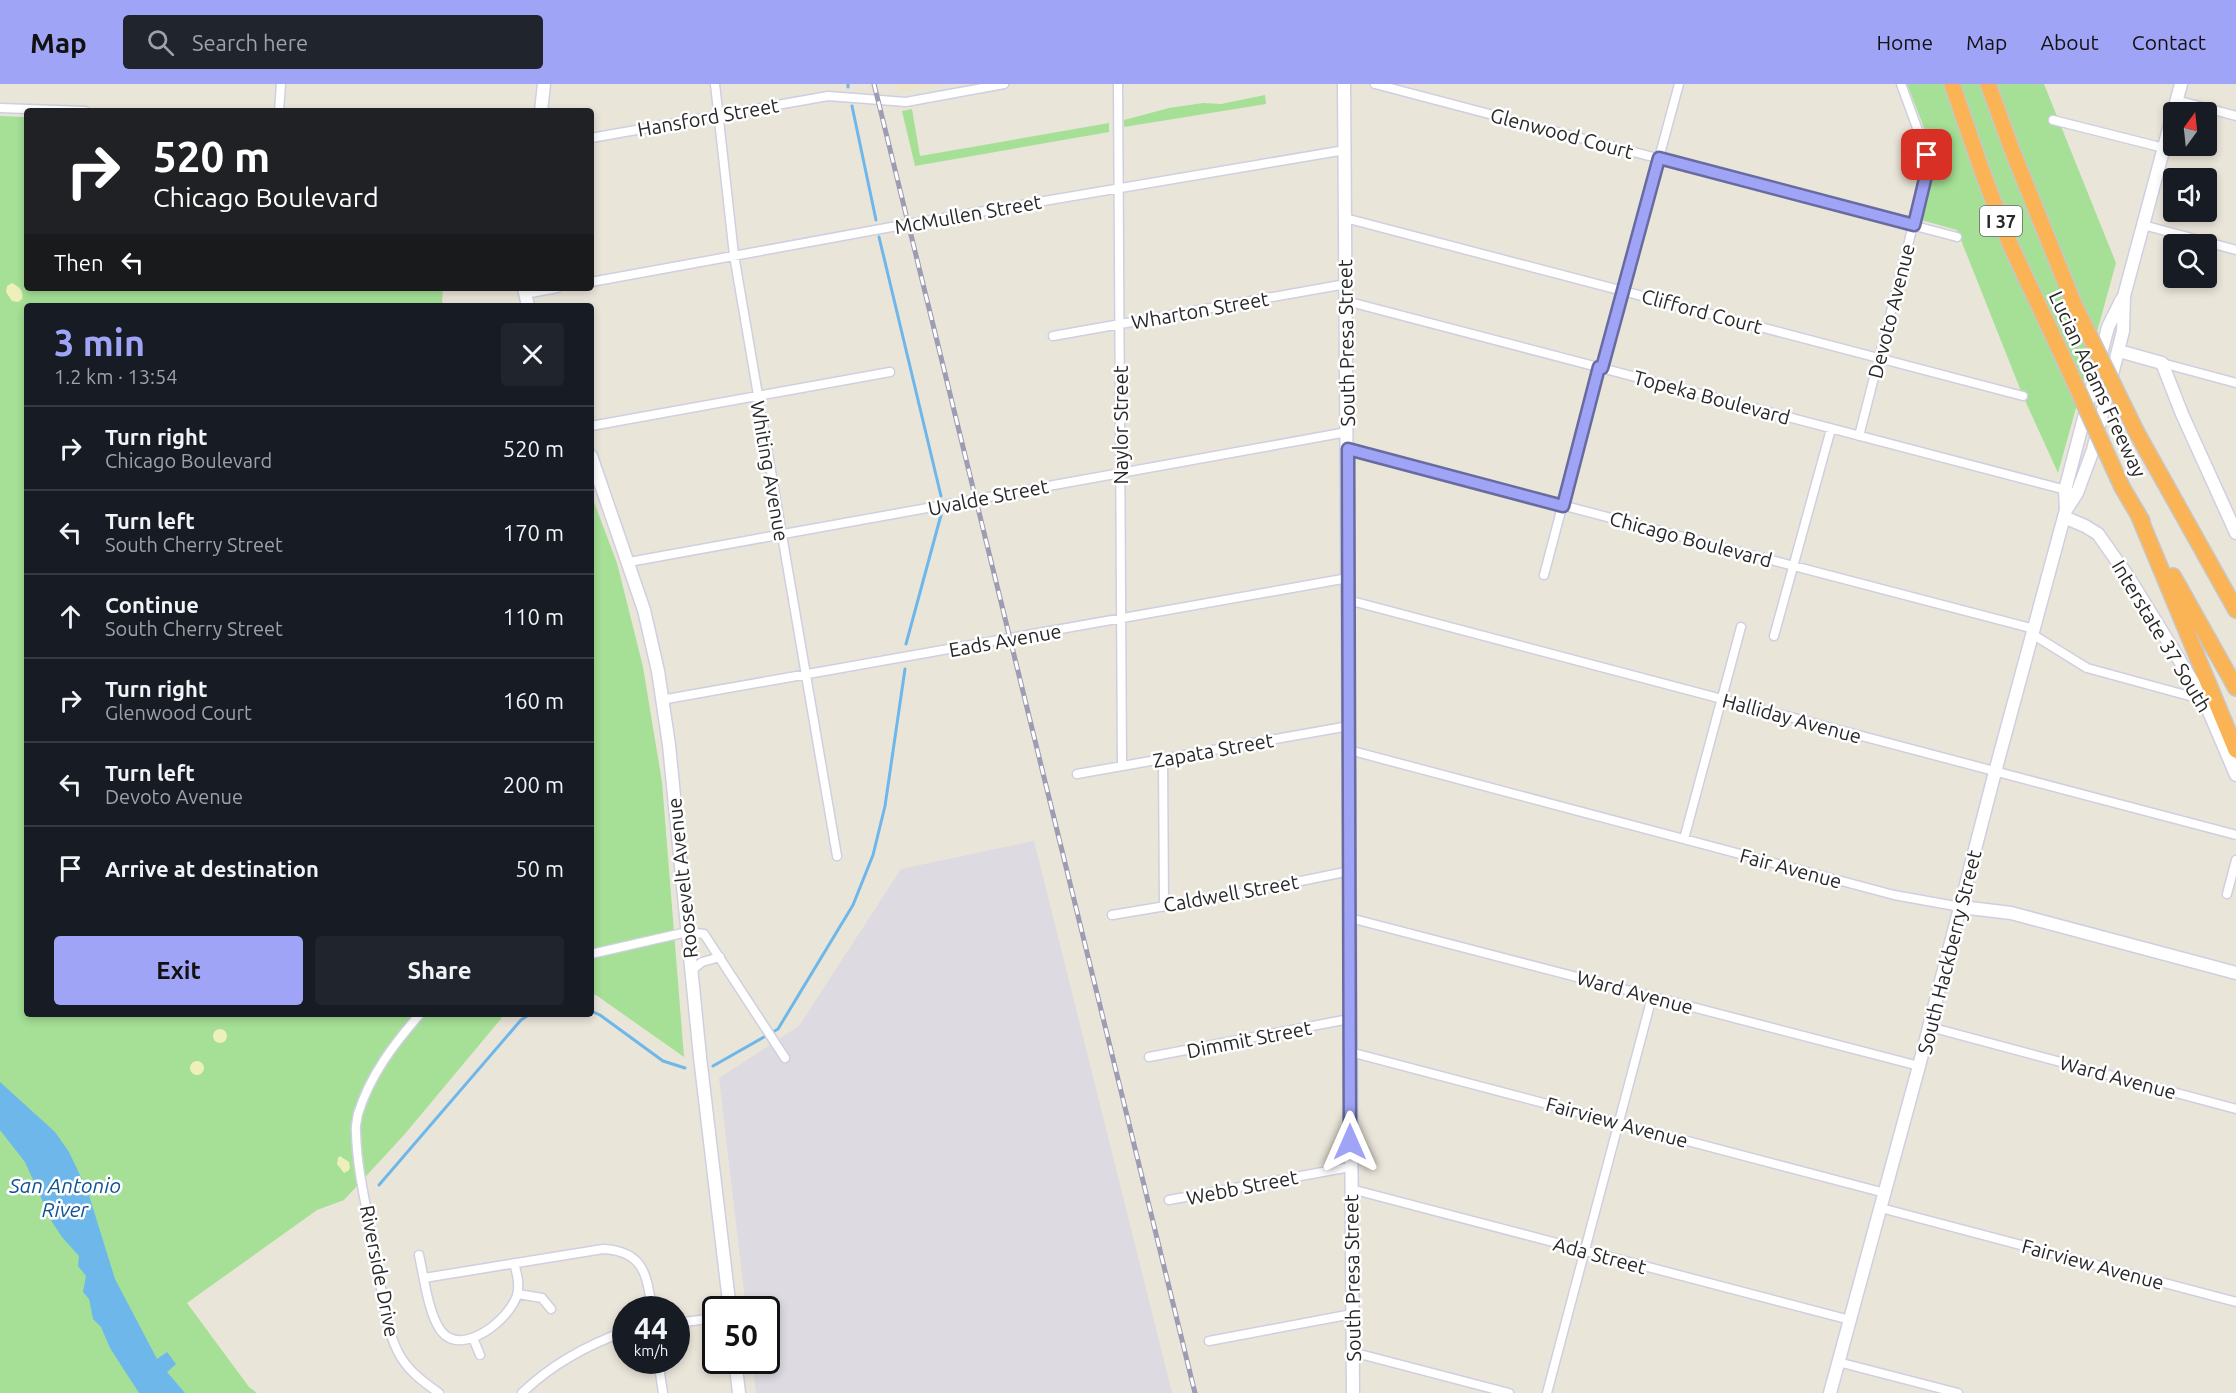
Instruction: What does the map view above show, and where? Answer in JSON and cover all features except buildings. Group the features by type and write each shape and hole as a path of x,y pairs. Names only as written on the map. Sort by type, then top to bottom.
{"highway":[{"name":"Lucian Adams Freeway","path":"1952,84 2009,242 2122,487 2236,688"},
{"name":"Lucian Adams Freeway","path":"1988,84 2074,304 2137,433 2236,610"},
{"path":"2164,482 2236,589"},
{"path":"2138,514 2236,750"}],"main road":[{"path":"541,108 544,84"},
{"name":"South Presa Street","path":"1344,84 1353,1393"},
{"name":"South Hackberry Street","path":"2176,100 2181,84"},
{"name":"South Hackberry Street","path":"1830,1393 1920,1066 1995,772 2065,514 2065,490 2108,327 2124,296 2163,152"},
{"name":"South Hackberry Street","path":"2065,514 2078,493 2093,450 2119,351 2123,331 2124,296"},
{"path":"2119,351 2162,363 2182,414 2236,533"},
{"name":"Roosevelt Avenue","path":"594,464 629,562 646,620 662,700 669,745 691,971 728,1296"},
{"name":"Interstate 37 South","path":"2065,514 2098,534 2104,542 2204,700 2236,775"},
{"name":"Fair Avenue","path":"1961,907 2011,913 2236,974"},
{"path":"737,1374 739,1393"}],"street":[{"path":"279,108 281,84"},
{"name":"Whiting Avenue","path":"715,84 734,255 837,856"},
{"name":"Hansford Street","path":"594,137 828,96 906,102 1004,84"},
{"name":"Naylor Street","path":"1118,84 1122,766"},
{"name":"Glenwood Court","path":"1375,84 1957,237"},
{"path":"1544,575 1679,84"},
{"name":"Devoto Avenue","path":"1858,436 1928,167 1927,155 1901,84"},
{"path":"2176,100 2236,116"},
{"path":"0,108 24,109"},
{"path":"2053,120 2163,148"},
{"name":"McMullen Street","path":"594,281 734,255 1345,150"},
{"name":"Clifford Court","path":"1345,218 2023,396"},
{"path":"2143,225 2236,250"},
{"name":"Wharton Street","path":"1053,336 1346,284"},
{"path":"526,296 545,291"},
{"name":"Topeka Boulevard","path":"1346,300 2078,493"},
{"path":"2162,363 2236,383"},
{"path":"594,425 890,372"},
{"path":"1774,636 1832,429"},
{"name":"Uvalde Street","path":"629,562 1347,432"},
{"name":"Chicago Boulevard","path":"1348,449 2033,631 2087,668 2204,700"},
{"name":"Eads Avenue","path":"662,700 1348,578"},
{"name":"Halliday Avenue","path":"1348,600 2236,835"},
{"path":"1684,839 1741,627"},
{"name":"Zapata Street","path":"1077,774 1349,726"},
{"name":"Fair Avenue","path":"1349,750 1894,895 1961,907"},
{"path":"1163,759 1164,905"},
{"path":"2227,894 2236,860"},
{"name":"Caldwell Street","path":"1112,915 1237,894 1350,871"},
{"name":"Ward Avenue","path":"1350,918 1920,1066"},
{"path":"594,953 687,932 704,933 784,1058"},
{"path":"691,971 702,962 720,957"},
{"path":"1547,1393 1653,997"},
{"name":"Riverside Drive","path":"418,1017 384,1059 365,1096 355,1130 390,1333 403,1362 414,1374 439,1393"},
{"name":"Dimmit Street","path":"1149,1057 1349,1019"},
{"name":"Ward Avenue","path":"1930,1027 2236,1109"},
{"name":"Fairview Avenue","path":"1350,1052 1885,1193"},
{"name":"Webb Street","path":"1169,1200 1350,1167"},
{"name":"Ada Street","path":"1350,1190 1850,1320"},
{"name":"Fairview Avenue","path":"1881,1208 2236,1302"},
{"path":"424,1278 603,1249 622,1252 639,1263 646,1273 650,1296"},
{"path":"418,1255 433,1316 441,1330 456,1340 473,1338 502,1318 515,1301 519,1281 514,1263"},
{"path":"518,1294 542,1298 551,1309"},
{"path":"1209,1341 1352,1314"},
{"path":"473,1338 480,1355"},
{"path":"522,1393 553,1367 578,1352 612,1338"},
{"path":"1352,1352 1509,1393"},
{"path":"1838,1362 1958,1393"},
{"path":"660,1374 663,1393"}],"shaded area":[{"path":"896,84 943,84 898,92"},
{"path":"1034,841 1172,1393 756,1393 754,1374 780,1374 780,1296 744,1296 719,1078 799,1026 901,869"}],"green space":[{"path":"1907,84 2044,84 2116,263 2058,473 2023,396 1957,230 1921,220 1934,166 1930,143"},
{"path":"1265,95 1266,104 1124,127 1124,120 1169,108 1203,103 1221,104"},
{"path":"912,109 920,156 1109,123 1109,132 915,166 902,111"},
{"path":"0,116 24,117 24,291 443,291 443,303 24,303 24,1017 502,1017 404,1135 344,1200 317,1210 187,1303 249,1387 257,1393 0,1393"},
{"path":"594,502 617,563 643,667 662,782 684,1057 594,995"}],"sand":[{"path":"12,283 22,291 22,299 18,302 12,301 6,292 7,286"},
{"path":"220,1029 225,1031 227,1036 225,1041 220,1043 215,1041 213,1036 215,1031"},
{"path":"197,1061 202,1063 204,1068 202,1073 197,1075 192,1073 190,1068 192,1063"},
{"path":"340,1156 349,1162 350,1168 344,1173 337,1164"}],"water":[{"name":"San Antonio River","path":"0,1082 55,1132 69,1152 88,1192 115,1279 157,1359 167,1352 176,1364 167,1372 185,1393 139,1393 110,1348 101,1327 93,1319 89,1299 83,1292 86,1276 78,1266 79,1256 52,1222 25,1162 0,1130"}],"waterway":[{"path":"852,106 876,220"},
{"path":"879,237 941,496"},
{"path":"906,644 941,515"},
{"path":"713,1066 778,1029 853,905 873,855 885,806 905,669"},
{"path":"594,1012 663,1061 685,1068"},
{"path":"379,1185 526,1017"}],"railway":[{"path":"874,84 1195,1393"}],"route":[{"path":"1350,1142 1348,449 1563,506 1599,367 1602,368 1659,158 1914,225 1928,167 1927,155"}]}
